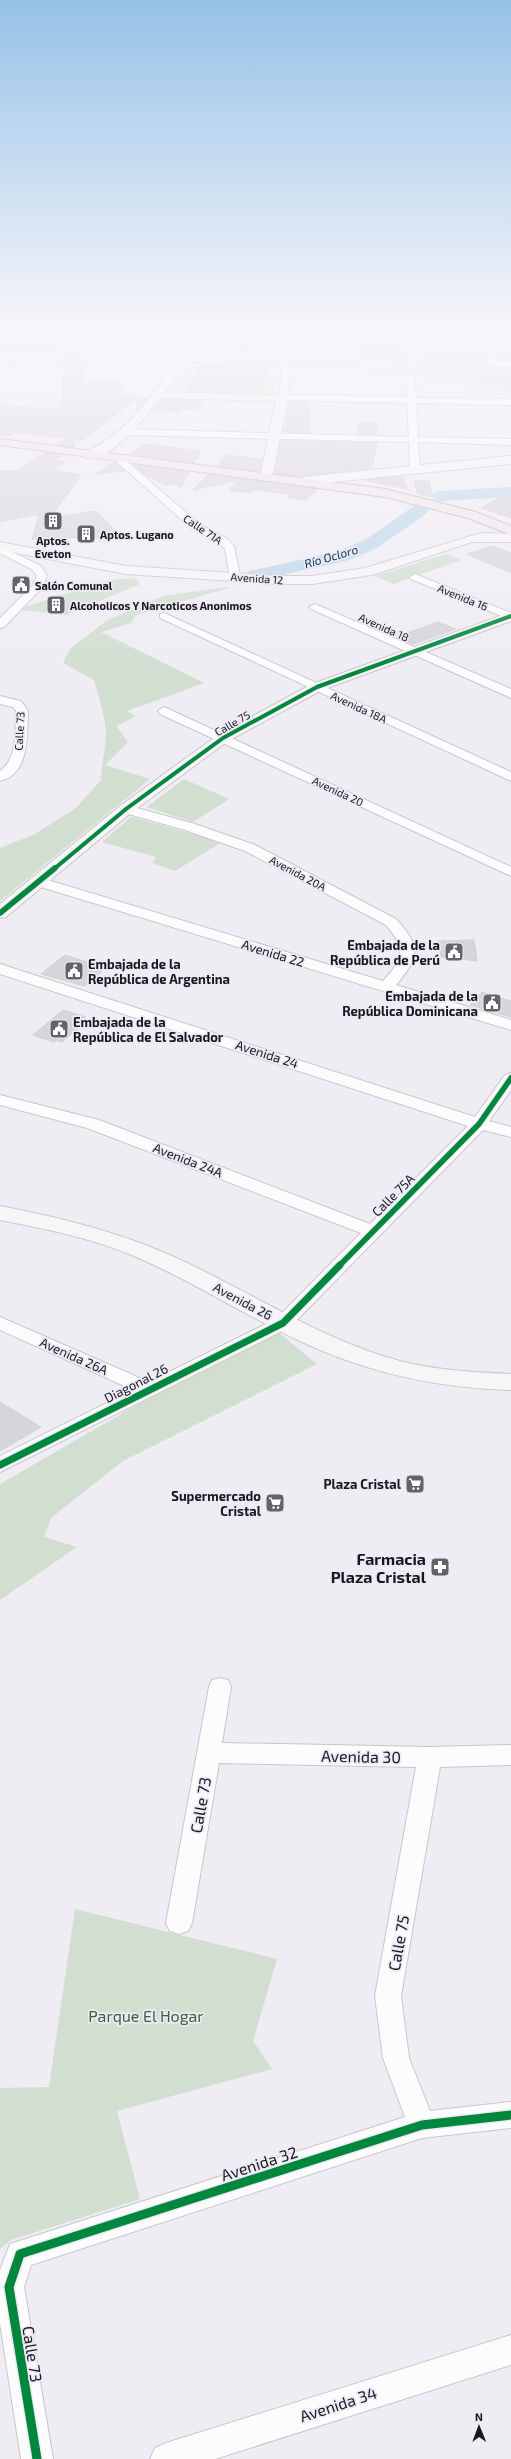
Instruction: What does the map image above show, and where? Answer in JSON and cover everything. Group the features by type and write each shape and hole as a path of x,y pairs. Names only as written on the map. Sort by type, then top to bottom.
{"highway":[{"path":"19,445 385,493 472,516 511,531"}],"street":[{"path":"91,455 110,445"},
{"path":"111,445 116,458"},
{"path":"266,477 273,445"},
{"path":"413,445 415,468"},
{"name":"Calle 71A","path":"116,458 195,526 222,540 230,548 235,576"},
{"path":"303,481 415,468 511,460"},
{"path":"372,474 365,476 362,481 385,493"},
{"name":"Avenida 12","path":"0,546 126,570 235,576 277,580 312,580 367,572 470,539 481,537 511,538"},
{"path":"0,550 37,568 42,576 37,587 0,626"},
{"name":"Avenida 16","path":"415,577 511,616"},
{"name":"Avenida 18","path":"315,607 511,694"},
{"name":"Avenida 18A","path":"164,616 511,777"},
{"name":"Calle 75","path":"0,913 36,881 126,809 223,738 317,687 511,616"},
{"name":"Calle 73","path":"0,700 17,704 22,711 18,757 14,766 0,776"},
{"name":"Avenida 20","path":"164,711 511,872"},
{"name":"Avenida 20A","path":"126,809 190,827 250,848 392,922 405,936 409,957 402,969 386,988"},
{"name":"Avenida 22","path":"36,881 511,1025"},
{"name":"Avenida 24","path":"0,969 479,1124 511,1132"},
{"name":"Calle 75A","path":"283,1323 479,1124 511,1078"},
{"name":"Avenida 24A","path":"0,1100 93,1124 372,1231"},
{"name":"Avenida 26","path":"0,1213 109,1239 193,1275 283,1323 360,1358 467,1381 511,1382"},
{"name":"Avenida 26A","path":"0,1323 148,1390"},
{"name":"Diagonal 26","path":"1,1463 283,1323"},
{"name":"Calle 73","path":"179,1923 210,1753 220,1687"},
{"name":"Avenida 30","path":"210,1753 430,1757 511,1755"},
{"name":"Calle 75","path":"422,2125 396,2058 388,1996 430,1757"},
{"name":"Avenida 32","path":"20,2254 422,2125 511,2115"},
{"name":"Calle 73","path":"20,2254 9,2286 37,2459"},
{"name":"Avenida 34","path":"166,2459 511,2350"}],"green space":[{"path":"446,554 461,560 394,584 375,576"},
{"path":"135,578 140,584 66,615 23,610 25,607 109,580"},
{"path":"235,586 136,615 131,623 101,632 204,683 127,711 136,716 116,726 128,742 105,765 150,779 0,901 0,848 35,834 76,808 101,780 106,734 102,707 94,680 63,663 70,649 106,621 163,596"},
{"path":"184,779 229,799 193,822 147,807"},
{"path":"131,817 222,842 175,871 152,863 156,857 102,842"},
{"path":"278,1332 317,1364 123,1461 52,1517 44,1537 77,1547 0,1600 0,1484 156,1394"},
{"name":"Parque El Hogar","path":"75,1909 277,1959 253,2041 272,2069 117,2111 140,2199 11,2240 0,2249 0,2088 49,2087"}],"building":[{"path":"57,445 75,445 75,445 73,447"},
{"path":"145,445 201,451 194,463 129,454"},
{"path":"280,445 377,445 372,468 301,477 274,473"},
{"path":"45,453 63,455 56,460 65,462 51,470 81,475 50,518 96,511 123,538 41,537 41,535 38,535 34,540 32,539 39,514 0,522 0,471 16,471"},
{"path":"227,455 262,459 260,471 217,466"},
{"path":"115,462 125,471 95,474"},
{"path":"133,464 189,472 181,487 171,483 167,486 145,475"},
{"path":"208,475 317,489 306,500 288,497 291,494 255,490 252,493 229,490 238,480 193,490"},
{"path":"402,476 408,489 363,480"},
{"path":"414,481 429,481 433,497 418,494"},
{"path":"511,497 511,518 481,508 499,498"},
{"path":"492,546 511,553 511,573 467,554"},
{"path":"438,622 456,629 413,644 396,637"},
{"name":"Embajada de la República de Perú","path":"474,940 477,961 441,957 438,941"},
{"name":"Embajada de la República de Argentina","path":"65,955 106,968 84,986 41,974"},
{"name":"Embajada de la República Dominicana","path":"482,992 511,1001 511,1017 470,1005"},
{"name":"Embajada de la República de El Salvador","path":"63,1010 86,1017 80,1022 84,1023 62,1042 57,1040 54,1042 33,1035"},
{"path":"0,1402 41,1427 0,1451"}],"waterway":[{"name":"Río Ocloro","path":"441,496 511,492"},
{"name":"Río Ocloro","path":"256,575 342,556 371,544 420,510"}],"cycle path":[{"path":"0,913 126,809 223,738 317,687 511,616"},
{"path":"0,1465 283,1323 479,1124 511,1078"},
{"path":"37,2459 9,2287 20,2254 422,2125 511,2115"}],"place":[{"name":"Aptos. Eveton","path":"53,521"},
{"name":"Aptos. Lugano","path":"86,534"},
{"name":"Salón Comunal","path":"21,585"},
{"name":"Alcoholicos Y Narcoticos Anonimos","path":"56,605"},
{"name":"Embajada de la República de Perú","path":"454,952"},
{"name":"Embajada de la República de Argentina","path":"74,971"},
{"name":"Embajada de la República Dominicana","path":"492,1003"},
{"name":"Embajada de la República de El Salvador","path":"59,1029"},
{"name":"Plaza Cristal","path":"415,1484"},
{"name":"Supermercado Cristal","path":"275,1503"},
{"name":"Farmacia Plaza Cristal","path":"440,1567"}]}
